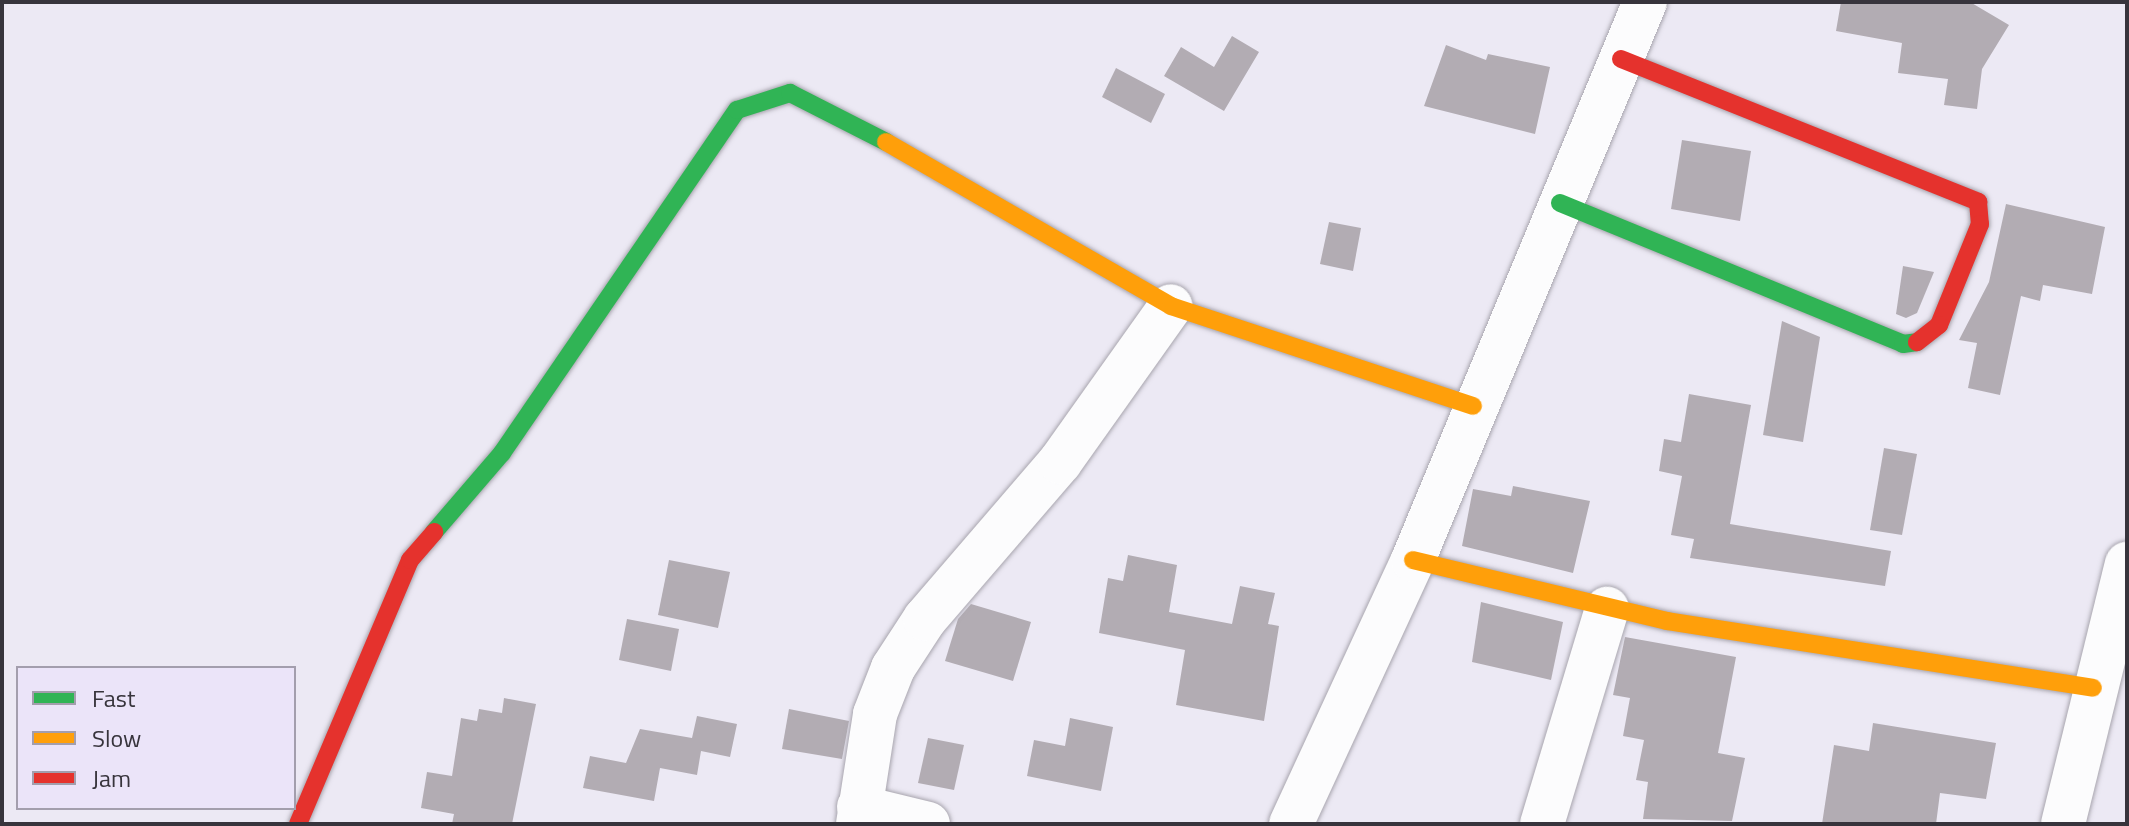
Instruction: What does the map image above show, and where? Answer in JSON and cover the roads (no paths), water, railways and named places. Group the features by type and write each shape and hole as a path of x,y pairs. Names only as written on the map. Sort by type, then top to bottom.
{"street":[{"path":"1291,824 1413,560 1473,406 1645,2"},
{"path":"1560,203 1903,344 1928,340 1939,325 1980,224 1978,202 1621,59"},
{"path":"298,824 410,560 502,453 737,110 790,93 824,106 1171,306 1473,406"},
{"path":"928,824 858,815 875,714 893,668 933,609 1069,451 1171,306"},
{"path":"1413,560 1607,609 2093,688"},
{"path":"2063,824 2093,688 2127,564"},
{"path":"1542,824 1607,609"}]}
